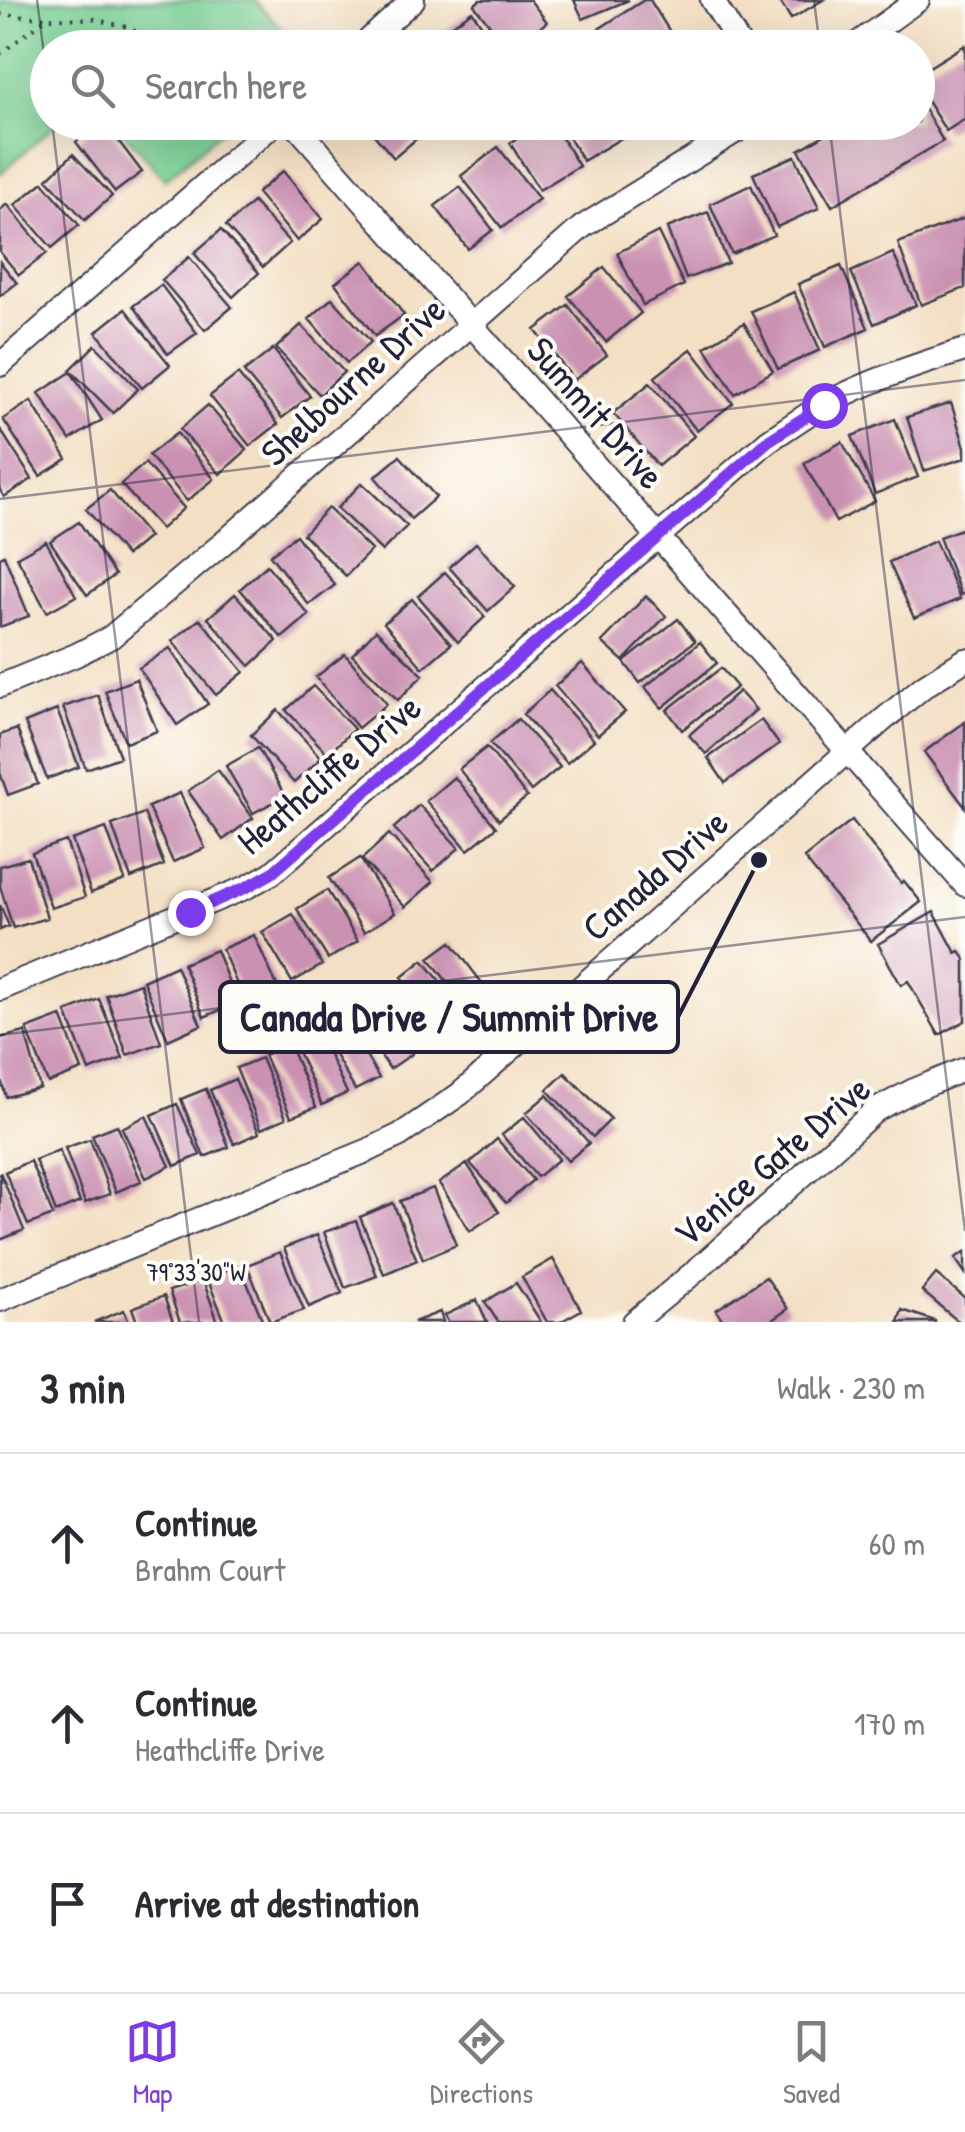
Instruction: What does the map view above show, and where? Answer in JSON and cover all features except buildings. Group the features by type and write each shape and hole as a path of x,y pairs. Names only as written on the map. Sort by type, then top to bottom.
{"street":[{"path":"380,30 413,0"},
{"path":"712,0 731,30"},
{"path":"876,30 918,0"},
{"path":"0,365 256,140"},
{"name":"Summit Drive","path":"309,140 965,885"},
{"name":"Shelbourne Drive","path":"0,686 112,637 582,227 722,140"},
{"name":"Heathcliffe Drive","path":"0,989 233,894 272,873 768,441 860,386 965,350"},
{"name":"Canada Drive","path":"0,1300 340,1162 400,1135 433,1114 924,686 965,660"},
{"name":"Venice Gate Drive","path":"650,1317 876,1110 965,1069"}],"path":[{"path":"0,14 94,19 132,30"},
{"path":"31,30 47,18"},
{"path":"0,54 30,31"}],"green space":[{"path":"0,0 254,0 283,30 30,30 30,140 38,140 0,174"},
{"path":"131,140 211,140 165,180"}],"place":[{"name":"Canada Drive / Summit Drive","path":"759,860"}],"route":[{"path":"190,912 272,873 768,441 824,405"}]}
